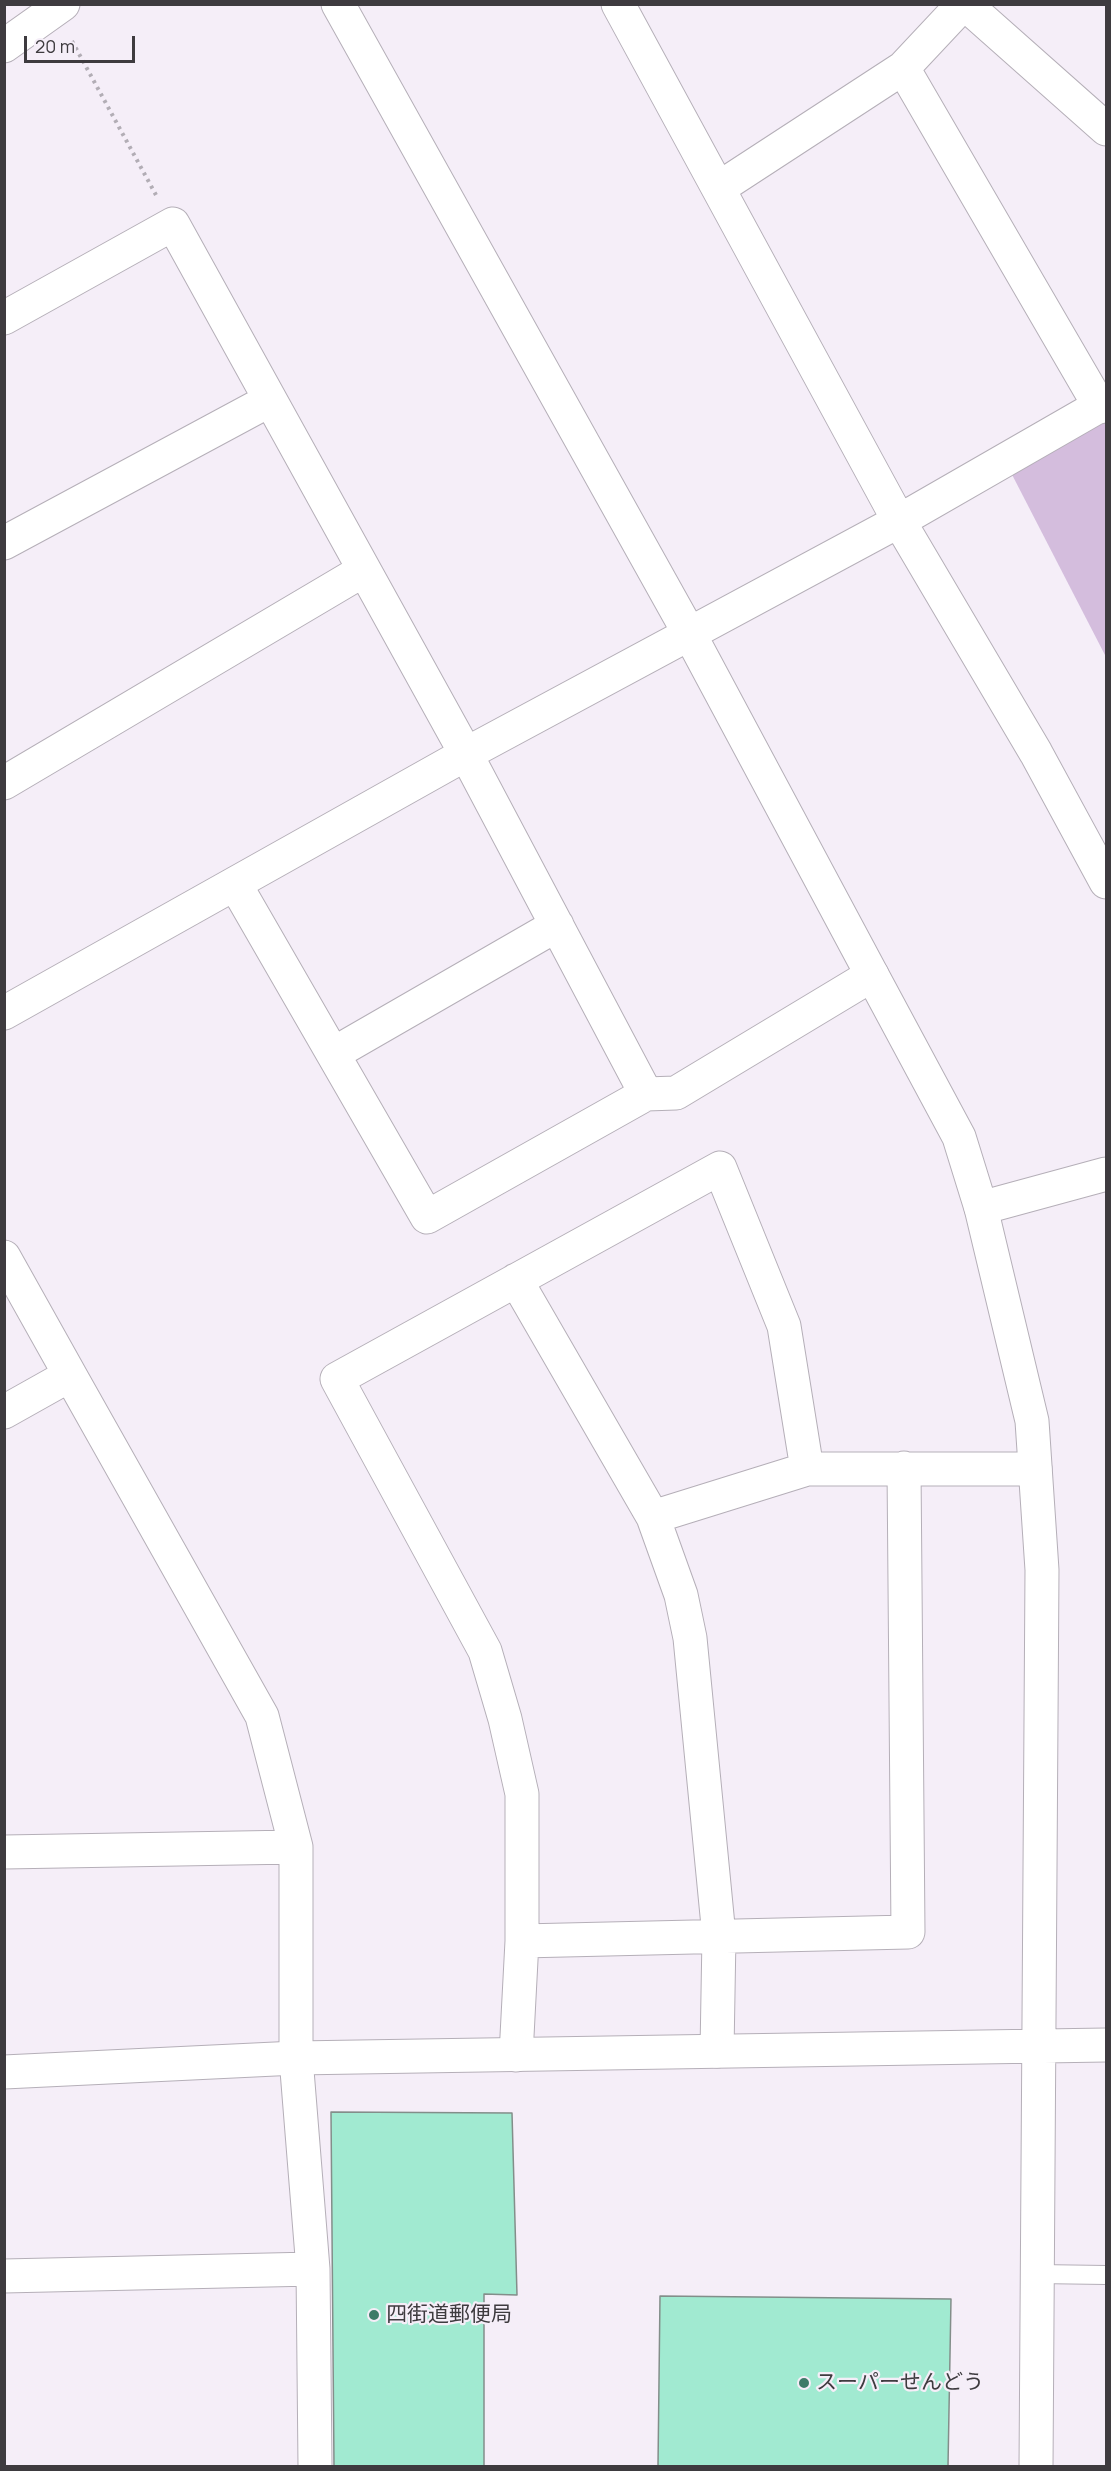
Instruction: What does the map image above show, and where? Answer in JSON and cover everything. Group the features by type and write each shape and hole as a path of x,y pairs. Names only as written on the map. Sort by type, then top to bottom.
{"street":[{"path":"338,4 689,633 959,1137 981,1208 1032,1421 1042,1570 1036,2466"},
{"path":"618,4 899,521 1036,753 1107,882"},
{"path":"718,188 903,68 964,4 1107,129"},
{"path":"4,45 59,7"},
{"path":"9,1001 235,884 466,754 899,521 1103,405 903,68"},
{"path":"4,318 173,224 466,754 646,1094"},
{"path":"4,543 270,400"},
{"path":"4,783 364,570"},
{"path":"235,884 427,1217 646,1094 676,1093 872,975"},
{"path":"333,1054 557,925"},
{"path":"516,2055 522,1941 522,1794 505,1719 485,1650 337,1379 720,1168 784,1326 807,1469"},
{"path":"981,1208 1107,1174"},
{"path":"4,1257 262,1716 296,1847 296,2058 313,2269 315,2466"},
{"path":"516,1281 653,1517 681,1595 690,1638 719,1936 717,2051"},
{"path":"4,1412 70,1375"},
{"path":"522,1941 908,1932 904,1468"},
{"path":"653,1517 807,1469 1035,1469"},
{"path":"4,1852 296,1847"},
{"path":"4,2072 296,2058 1107,2045"},
{"path":"4,2276 313,2269"}],"lane":[{"path":"1037,2274 1107,2275"}],"path":[{"path":"59,7 173,224"}],"shaded area":[{"path":"1106,402 1106,657 1005,461"}],"building":[{"path":"331,2112 512,2113 517,2295 484,2294 484,2466 334,2466"},
{"name":"スーパーせんどう","path":"660,2296 951,2299 948,2466 658,2466"}],"place":[{"name":"四街道郵便局","path":"374,2315"},
{"name":"スーパーせんどう","path":"804,2383"}]}
